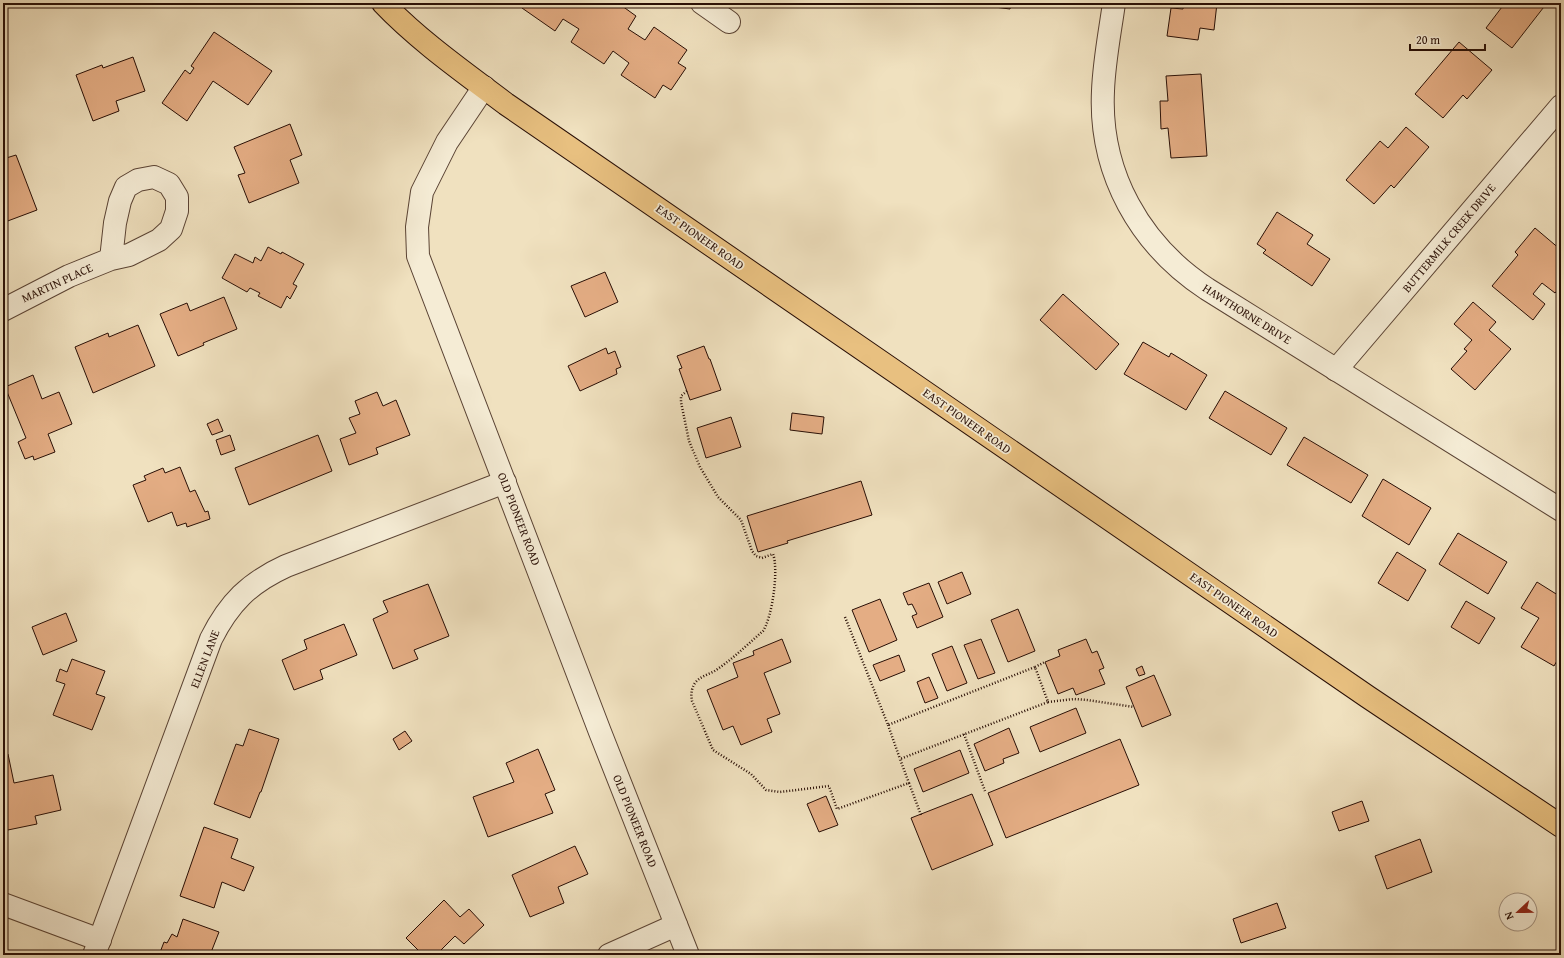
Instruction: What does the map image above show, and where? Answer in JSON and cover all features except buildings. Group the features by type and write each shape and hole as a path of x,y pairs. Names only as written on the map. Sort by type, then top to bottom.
{"main road":[{"name":"EAST PIONEER ROAD","path":"383,3 395,16 512,108 1348,684 1561,826"}],"street":[{"path":"702,3 729,22"},
{"name":"HAWTHORNE DRIVE","path":"1114,3 1103,91 1105,130 1113,168 1118,183 1132,211 1144,230 1159,248 1193,280 1561,510"},
{"name":"OLD PIONEER ROAD","path":"484,87 447,142 422,192 418,213 416,238 418,256 506,482 600,732 688,955"},
{"name":"BUTTERMILK CREEK DRIVE","path":"1336,370 1561,106"},
{"name":"MARTIN PLACE","path":"3,310 62,279 111,259"},
{"name":"ELLEN LANE","path":"97,948 211,639 223,617 233,604 254,584 271,573 286,566 506,482"},
{"path":"3,904 97,948"},
{"path":"610,955 676,925"}],"path":[{"path":"687,391 681,396 681,402 689,441 700,467 718,498 741,520 752,551 756,556 762,558 773,554 776,561 768,624 763,631 718,669 706,674 696,682 692,689 692,701 713,750 751,774 766,790 780,792 829,786 838,809 909,783"},
{"path":"846,617 888,725 920,815"},
{"path":"888,725 1045,662"},
{"path":"1035,667 1048,702"},
{"path":"900,759 1048,702 1074,699 1134,707"},
{"path":"964,734 985,791"}]}
